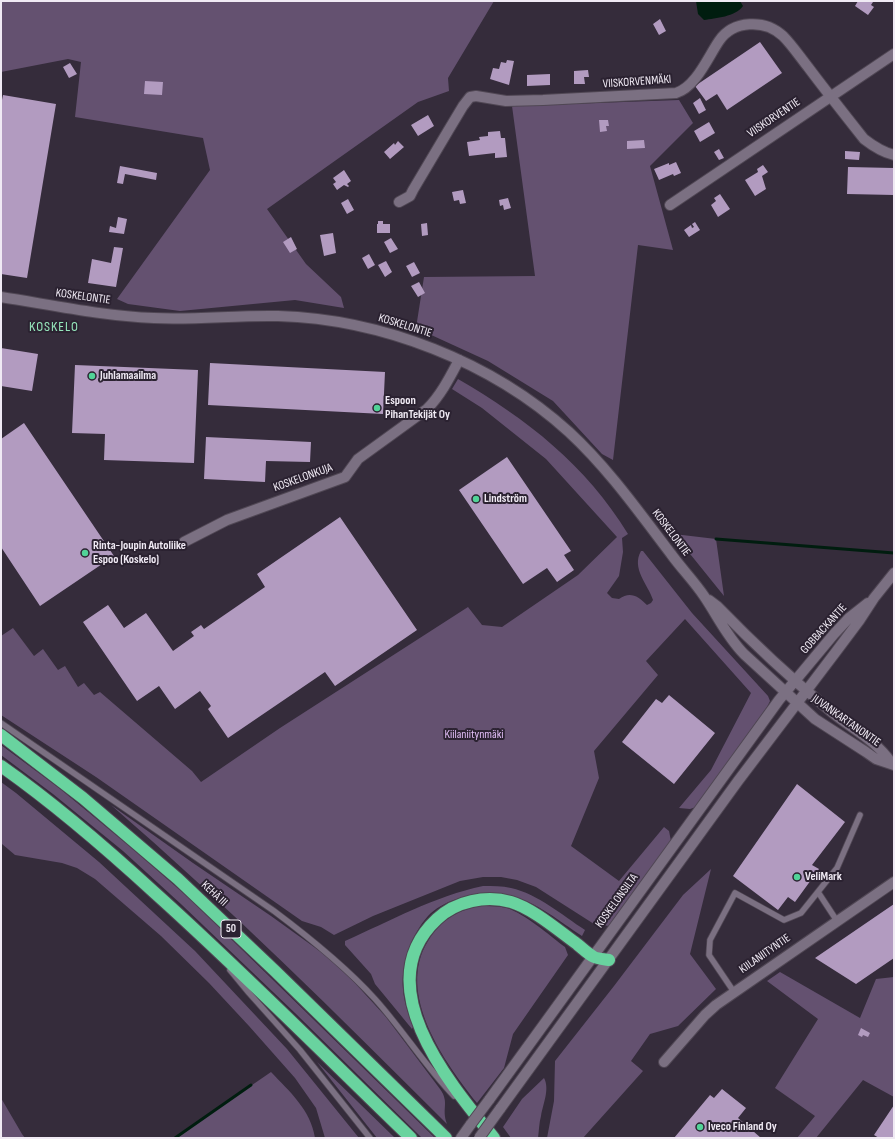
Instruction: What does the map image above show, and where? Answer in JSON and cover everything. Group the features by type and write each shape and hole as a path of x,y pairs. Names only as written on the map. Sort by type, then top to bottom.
{"highway":[{"name":"KEHÄ III","path":"1,735 83,798 178,879 275,971 446,1138"},
{"name":"50","path":"1,766 110,851 205,938 411,1138"},
{"path":"494,1138 440,1065 418,1023 411,1002 409,983 412,960 422,936 429,926 442,914 457,906 482,899 511,902 533,912 594,957 609,960"}],"main road":[{"name":"VIISKORVENMÄKI","path":"399,202 410,196 470,97 476,96 506,101 676,93 687,88 703,68 726,32 733,28 752,24 762,25 783,36 864,139 886,153 894,155"},
{"name":"VIISKORVENTIE","path":"670,205 894,54"},
{"name":"KOSKELONTIE","path":"1,296 74,309 154,318 271,316 313,318 348,323 390,334 430,347 459,360 522,396 542,410 568,432 596,460 619,486 682,570 703,595 737,646 786,692"},
{"name":"KOSKELONKUJA","path":"184,542 227,520 345,477 358,459 427,409 435,401 459,360"},
{"name":"GOBBACKANTIE","path":"807,691 859,621 874,598 894,573"},
{"name":"KOSKELONTIE","path":"703,595 717,606 795,681 884,752 893,765"},
{"name":"GOBBACKANTIE","path":"795,681 848,618 874,598"},
{"name":"KOSKELONSILTA","path":"461,1138 594,957 689,824 795,681"},
{"path":"479,1138 738,781 797,702 807,691"},
{"name":"JUVANKARTANONTIE","path":"786,692 816,719 876,759 893,765"},
{"name":"KIILANIITYNTIE","path":"664,1062 704,1015 734,992 894,882"}],"lane":[{"path":"1,723 116,800 274,911 312,940 346,969 375,998 399,1026 444,1086 484,1126"},
{"path":"734,992 709,955 710,940 735,894 784,920 801,913 837,868 860,815"},
{"path":"818,892 837,921"},
{"path":"205,938 249,993 300,1050 370,1138"}],"green space":[{"path":"1,1 494,1 448,78 449,91 418,102 267,209 306,264 341,297 344,308 295,300 180,311 128,304 117,299 210,170 203,138 75,117 81,62 68,59 1,72"},
{"path":"679,100 693,123 650,166 673,250 638,245 613,460 602,454 553,401 488,361 416,328 424,277 535,276 512,106"},
{"name":"Kiilaniitynmäki","path":"458,379 508,410 531,427 574,465 611,509 628,534 622,538 623,552 619,576 607,593 612,598 619,599 630,595 637,597 647,605 651,603 653,600 651,594 641,576 638,564 638,558 641,551 643,551 692,613 768,696 770,701 696,807 690,809 679,808 711,770 751,693 685,619 646,661 658,675 594,751 599,778 571,846 619,881 664,827 669,831 671,841 609,926 594,924 536,887 517,880 501,877 483,877 460,881 373,916 334,935 321,927 302,921 96,777 1,715 1,636 13,628 34,656 43,649 58,670 65,666 78,687 84,683 94,695 100,692 192,771 201,782 280,728 468,607 482,625 502,627 578,575 617,537 546,459 482,408 452,389"},
{"path":"674,534 716,539 724,596"},
{"path":"1,745 59,788 189,898 435,1138 422,1138 295,1013 123,851 53,794 1,755"},
{"path":"1,782 99,862 195,951 287,1049 359,1138 325,1138 316,1108 295,1078 249,1026 209,983 161,936 95,879 77,868 62,863 15,855 2,844"},
{"path":"111,805 328,957 354,982 386,1017 440,1089 445,1102 445,1118 447,1124 324,1002 198,882"},
{"path":"711,869 690,954 716,989 678,1026 650,1034 631,1061 643,1071 583,1138 547,1138 554,1101 555,1061 683,895"},
{"path":"483,886 508,887 531,895 585,930 582,936 548,913 530,903 501,894 478,894 467,896 456,899 436,909 422,924 412,941 408,950 404,970 403,989 413,1027 412,1029 375,984 371,974 345,945 345,941 430,903 465,890"},
{"path":"478,906 500,907 514,911 537,925 565,947 568,955 513,1034 504,1068 477,1103 451,1068 428,1027 421,1005 417,983 419,962 428,941 433,934 443,922 449,918 462,911"},
{"path":"780,972 860,1018 876,979 894,977 894,1097 863,1080 816,1138 797,1138 815,1116 775,1088 818,1019 767,981"},
{"path":"317,1062 395,1138 377,1138"},
{"path":"271,1072 292,1094 304,1110 313,1128 315,1138 175,1138"},
{"path":"544,1078 546,1082 546,1097 540,1121 538,1138 511,1138 503,1127 522,1099"},
{"path":"1,1098 22,1134 25,1138 1,1138"}],"shaded area":[{"path":"696,1 740,1 743,6 740,10 730,15 704,20 698,14"}],"building":[{"path":"858,1 873,2 871,5 874,7 868,15 855,6"},
{"path":"660,19 666,31 659,35 653,24"},
{"path":"760,42 782,73 727,110 717,94 706,101 695,86"},
{"path":"507,60 514,61 509,85 490,79 493,68 499,69 501,62 506,63"},
{"path":"70,63 77,74 69,78 63,67"},
{"path":"588,70 589,77 584,77 585,84 574,84 574,71"},
{"path":"550,74 550,85 527,86 527,75"},
{"path":"145,81 163,82 162,95 144,94"},
{"path":"3,95 56,104 27,278 1,274 1,105"},
{"path":"700,98 706,110 699,114 693,103"},
{"path":"428,115 434,126 418,136 411,125"},
{"path":"599,120 608,120 609,126 606,126 607,131 600,132"},
{"path":"709,122 715,133 700,142 694,131"},
{"path":"500,131 501,138 505,138 507,157 495,158 495,153 469,156 467,142 480,140 479,137 488,136 488,132"},
{"path":"644,140 645,148 627,149 627,141"},
{"path":"398,141 404,147 390,159 384,152 394,143 395,145"},
{"path":"719,149 724,158 719,160 714,152"},
{"path":"845,151 860,152 859,160 845,159"},
{"path":"676,162 681,173 674,176 673,174 659,180 654,169"},
{"path":"763,165 768,172 762,176 766,189 755,196 745,180 758,172 757,169"},
{"path":"120,166 157,173 156,180 125,174 123,184 117,183"},
{"path":"848,167 894,168 894,195 847,194"},
{"path":"344,170 351,181 347,184 349,186 348,187 344,185 337,190 333,184 336,182 333,178"},
{"path":"463,190 466,203 460,204 459,200 454,201 452,192"},
{"path":"720,194 730,209 718,217 711,205 716,201 714,198"},
{"path":"508,198 511,208 504,210 503,205 500,206 499,200"},
{"path":"348,199 354,210 347,214 341,203"},
{"path":"118,217 127,219 124,234 109,232 110,226 116,228"},
{"path":"378,221 383,221 383,224 390,224 390,233 377,233"},
{"path":"695,222 700,230 689,237 684,230 691,225 692,228 694,227 692,224"},
{"path":"427,223 428,235 422,236 421,224"},
{"path":"333,233 336,253 324,256 320,235"},
{"path":"291,237 297,249 290,253 283,242"},
{"path":"391,238 398,249 390,253 384,242"},
{"path":"114,247 123,248 116,287 88,283 92,259 111,263"},
{"path":"369,254 375,265 368,269 362,258"},
{"path":"386,261 392,272 385,277 378,265"},
{"path":"414,262 420,273 412,277 406,266"},
{"path":"419,282 425,293 418,297 411,286"},
{"path":"1,348 38,354 32,391 1,386"},
{"path":"210,363 385,372 383,414 208,405"},
{"path":"75,365 198,370 194,463 104,460 105,434 72,433"},
{"path":"24,423 114,556 40,606 1,547 1,439"},
{"path":"206,437 311,442 310,462 266,461 265,482 204,479"},
{"path":"507,457 571,551 564,555 574,570 557,582 547,568 523,584 459,490"},
{"path":"340,517 417,630 335,686 325,672 228,738 208,709 211,706 200,691 175,709 159,686 137,701 83,622 108,605 124,628 146,613 173,651 194,636 191,632 201,625 204,629 265,587 257,574"},
{"path":"669,695 715,733 674,784 622,742 656,699 662,703"},
{"path":"797,784 845,822 812,865 819,869 795,902 788,897 778,910 733,876"},
{"path":"894,904 894,958 856,984 815,958"},
{"path":"861,1028 870,1033 868,1037 858,1035"},
{"path":"722,1089 746,1108 738,1118 761,1138 674,1138 710,1095 714,1098"},
{"path":"894,1105 894,1138 879,1138 874,1135"}],"waterway":[{"path":"716,539 894,553"},
{"path":"175,1138 251,1085"}],"place":[{"name":"Juhlamaailma","path":"92,376"},
{"name":"Espoon PihanTekijät Oy","path":"377,408"},
{"name":"Lindström","path":"476,499"},
{"name":"Rinta-Joupin Autoliike Espoo (Koskelo)","path":"85,553"},
{"name":"VeliMark","path":"797,877"},
{"name":"Iveco Finland Oy","path":"700,1127"}],"district":[{"name":"KOSKELO","path":"54,327"}]}
